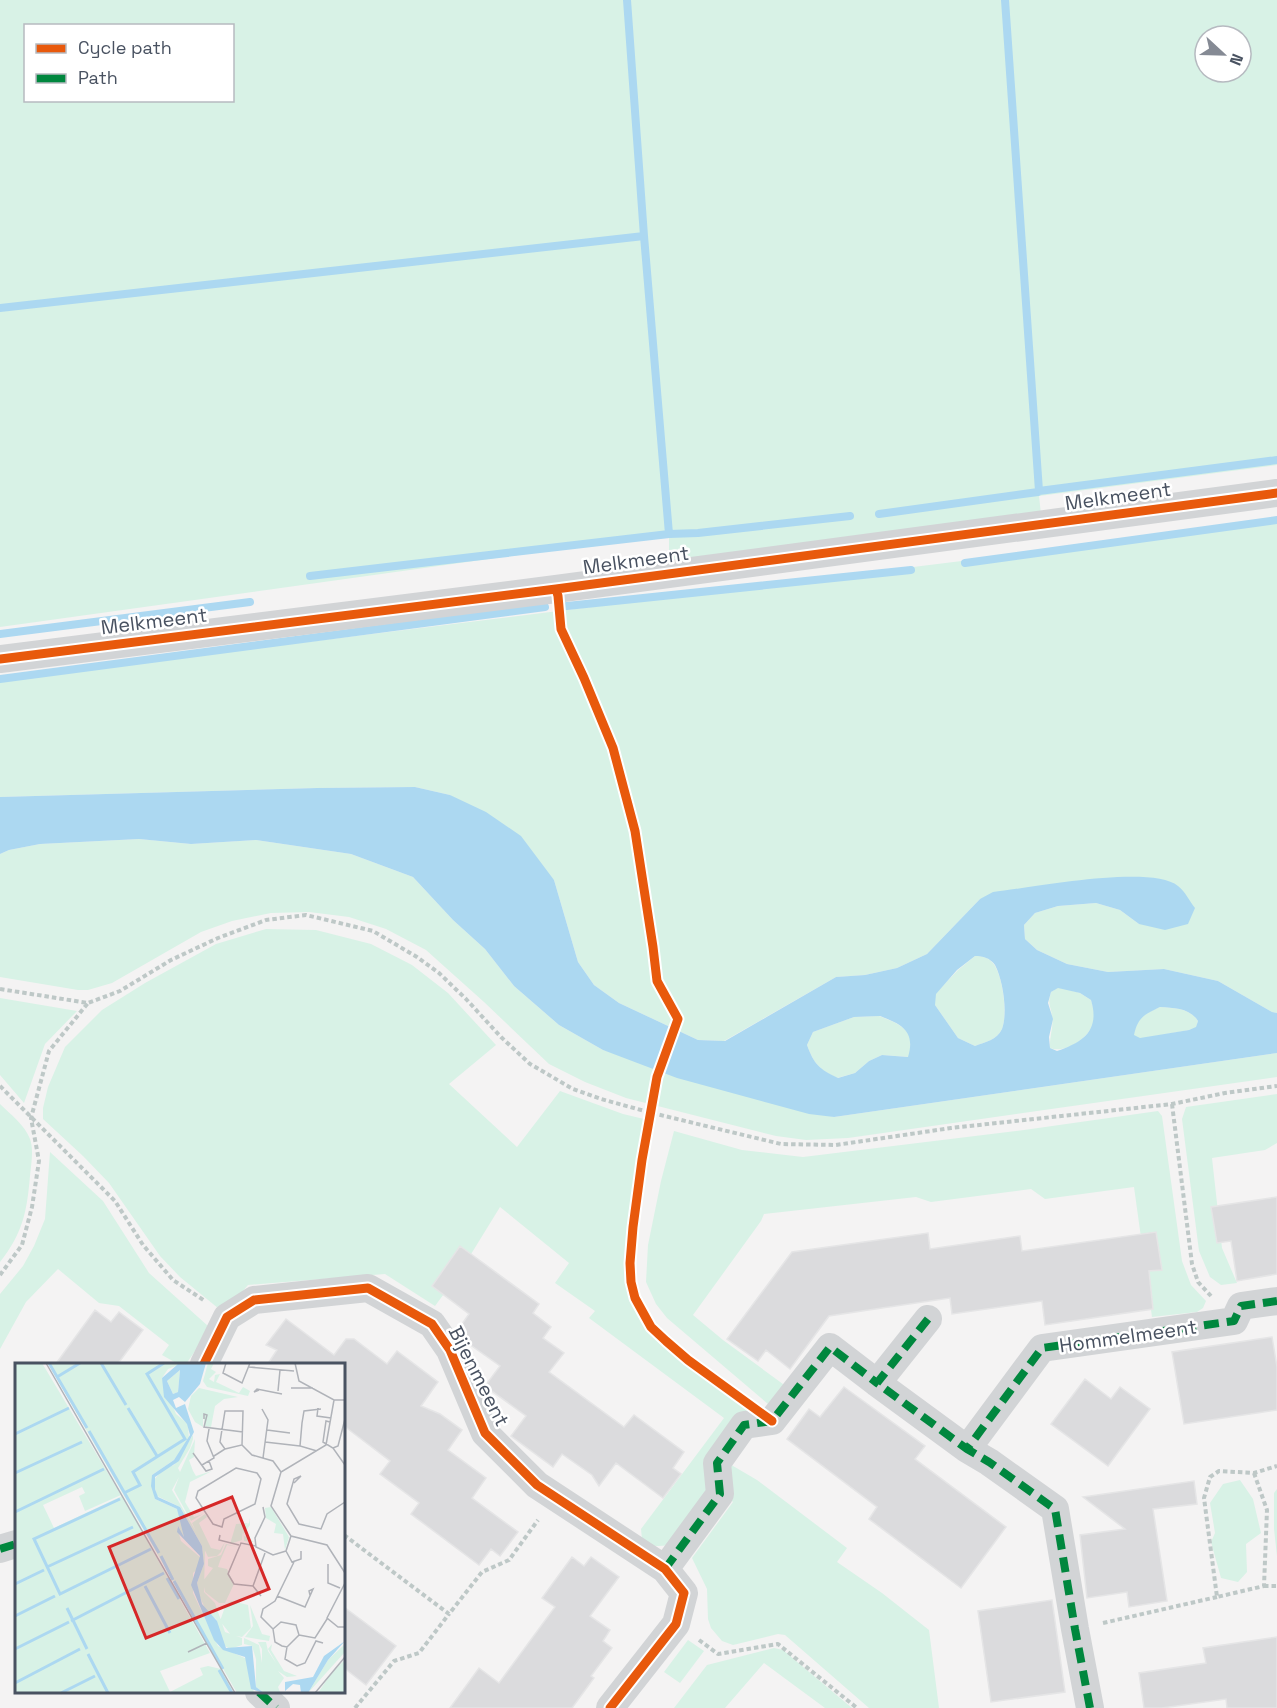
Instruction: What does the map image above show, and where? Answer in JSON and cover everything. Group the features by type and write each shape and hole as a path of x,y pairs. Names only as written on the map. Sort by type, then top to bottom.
{"street":[{"name":"Melkmeent","path":"0,659 556,589 1277,493"},
{"name":"Bijenmeent","path":"227,1317 255,1300 368,1288 432,1324 450,1350 485,1433 537,1485 665,1569 684,1593 676,1624 610,1708"},
{"path":"1234,1321 1240,1306 1277,1301"},
{"path":"205,1363 227,1317"},
{"path":"877,1383 928,1319"},
{"name":"Hommelmeent","path":"967,1449 1042,1348 1234,1321"},
{"path":"665,1569 720,1494 717,1463 744,1425 772,1421 830,1347 967,1449 1055,1509 1090,1708"},
{"path":"0,1549 15,1545"},
{"path":"260,1693 276,1708"}],"path":[{"path":"0,989 88,1003 120,991 171,960 218,938 266,920 306,915 373,932 417,957 466,999 530,1064 573,1089 602,1099 652,1108 781,1144 836,1145 951,1128 1172,1104 1225,1093 1277,1086"},
{"path":"0,1275 22,1245 32,1207 39,1161 31,1118 49,1051 88,1003"},
{"path":"0,1086 115,1201 143,1245 173,1280 227,1317"},
{"path":"1172,1104 1192,1264 1198,1282 1234,1321"},
{"path":"649,1124 652,1108"},
{"path":"1217,1597 1204,1498 1210,1477 1218,1471 1254,1473 1277,1466"},
{"path":"1254,1473 1268,1510 1264,1586"},
{"path":"355,1708 394,1661 419,1653 482,1572 509,1560 554,1497"},
{"path":"345,1537 448,1614"},
{"path":"1075,1629 1264,1586 1277,1586"},
{"path":"676,1624 718,1654 778,1644 857,1708"}],"green space":[{"path":"0,0 1277,0 1277,465 1039,496 1041,514 669,561 669,534 0,627"},
{"path":"1277,522 1277,1013 1218,981 1164,969 1108,972 1067,964 1037,950 1025,939 1024,925 1035,913 1058,906 1096,903 1120,910 1139,924 1178,886 980,899 927,954 897,968 865,975 836,977 724,1041 698,1040 619,1003 594,985 578,962 554,880 450,795 415,787 0,797 0,680"},
{"path":"139,839 191,844 256,840 351,854 413,877 453,920 485,949 514,986 559,1025 603,1050 834,1117 1277,1053 1277,1077 848,1138 806,1140 776,1136 626,1098 585,1082 549,1064 426,950 386,929 349,917 309,912 271,913 232,921 201,932 112,983 88,990 0,977 0,854 40,844"},
{"path":"266,929 316,930 371,944 412,965 448,993 496,1045 449,1084 517,1147 560,1091 623,1114 644,1119 624,1260 631,1302 642,1324 666,1349 748,1411 709,1495 668,1545 648,1544 642,1539 641,1529 724,1418 589,1318 595,1311 555,1283 569,1263 500,1207 460,1272 435,1306 385,1274 248,1285 224,1313 180,1277 160,1256 109,1183 43,1119 48,1087 65,1047 102,1010 145,983 216,944"},
{"path":"975,956 988,959 996,967 1002,984 1005,1014 1002,1029 997,1036 975,1046 958,1038 935,1005 935,994"},
{"path":"1059,987 1080,993 1091,1000 1094,1018 1090,1030 1081,1040 1068,1047 1056,1049 1050,1048 1052,1021 1049,1000 1051,992"},
{"path":"0,998 77,1011 45,1044 24,1103 0,1075"},
{"path":"1160,1007 1191,1013 1198,1021 1196,1028 1140,1039 1133,1035 1142,1017"},
{"path":"879,1016 894,1022 909,1035 911,1048 909,1057 882,1055 869,1061 855,1073 837,1078 821,1069 807,1045 813,1032 854,1017"},
{"path":"1277,1094 1277,1143 1265,1150 1212,1158 1222,1248 1237,1283 1221,1285 1210,1277 1199,1251 1182,1119 1186,1107"},
{"path":"0,1104 25,1129 30,1139 32,1153 27,1200 22,1221 14,1241 0,1262"},
{"path":"1158,1111 1162,1116 1182,1261 1191,1285 1206,1301 1203,1308 1197,1312 1152,1317 1134,1187 1045,1199 1031,1189 931,1202 916,1197 764,1214 693,1315 787,1387 768,1404 667,1318 656,1304 646,1282 648,1245 674,1131 742,1150 803,1157"},
{"path":"50,1152 103,1201 149,1273 208,1326 200,1344 187,1363 176,1363 162,1355 169,1345 119,1306 99,1303 58,1269 26,1302 0,1349 0,1294 23,1266 45,1219"},
{"path":"728,1463 757,1480 847,1548 837,1562 882,1593 929,1630 939,1708 869,1708 785,1635 778,1634 733,1645 722,1641 711,1628 708,1619 707,1589 692,1558 733,1502 728,1497"},
{"path":"1240,1480 1253,1499 1261,1533 1246,1544 1247,1572 1238,1582 1221,1578 1211,1542 1215,1533 1210,1503 1223,1484"},
{"path":"1277,1489 1277,1556 1274,1493"},
{"path":"688,1640 704,1651 680,1683 664,1672"},
{"path":"774,1648 783,1650 852,1708 825,1708 764,1663 725,1708 674,1708 707,1665"}],"water":[{"path":"415,787 450,795 486,812 521,836 554,880 578,962 594,985 619,1003 698,1040 725,1041 836,977 865,975 897,968 927,954 980,899 993,892 1089,879 1143,877 1164,880 1181,888 1195,908 1188,924 1165,930 1139,924 1120,910 1096,903 1058,906 1035,913 1024,925 1025,939 1037,950 1067,964 1108,972 1164,969 1218,981 1277,1013 1277,1053 834,1117 809,1114 677,1078 603,1050 559,1025 514,986 485,949 453,920 413,877 351,854 256,840 191,844 139,839 40,844 0,854 0,797","holes":["975,956 981,956 989,959 995,965 1000,979 1005,1006 1002,1029 994,1038 975,1046 958,1038 935,1005 936,994 957,970","1058,988 1080,993 1091,1000 1093,1010 1093,1019 1088,1033 1082,1039 1057,1051 1050,1048 1049,1037 1053,1019 1048,1003 1051,992","1160,1007 1176,1008 1191,1013 1198,1021 1196,1027 1189,1030 1140,1038 1134,1035 1140,1020","880,1016 900,1026 905,1030 910,1041 908,1057 882,1055 869,1061 855,1073 838,1078 826,1072 812,1057 807,1045 813,1032 854,1017"]}],"building":[{"path":"1277,1197 1277,1274 1237,1281 1231,1241 1217,1243 1211,1207"},
{"path":"1156,1232 1162,1270 1149,1271 1153,1309 1045,1325 1042,1301 952,1314 950,1298 829,1316 790,1369 766,1350 758,1361 727,1339 792,1252 928,1233 930,1249 1020,1236 1022,1251"},
{"path":"460,1246 539,1304 533,1313 551,1327 543,1338 564,1353 549,1372 624,1427 634,1415 684,1452 673,1468 681,1474 663,1498 616,1463 599,1486 592,1475 562,1454 553,1467 511,1436 526,1416 485,1386 500,1366 462,1339 457,1331 469,1314 432,1286"},
{"path":"95,1310 111,1322 119,1312 143,1330 118,1363 56,1363"},
{"path":"286,1319 334,1355 346,1339 354,1339 387,1364 397,1351 438,1382 421,1406 440,1414 462,1430 448,1450 486,1478 472,1498 518,1532 500,1556 491,1549 479,1565 411,1514 419,1503 380,1474 390,1461 345,1427 345,1363 268,1363 277,1350 266,1345"},
{"path":"1272,1337 1277,1367 1277,1410 1184,1424 1172,1352"},
{"path":"1085,1379 1111,1399 1120,1387 1150,1409 1108,1466 1051,1424"},
{"path":"844,1387 925,1446 915,1459 1006,1527 961,1588 869,1519 877,1507 787,1439 809,1409 820,1417"},
{"path":"1194,1481 1197,1504 1153,1509 1167,1601 1129,1607 1127,1592 1087,1598 1080,1535 1125,1529 1083,1497"},
{"path":"572,1557 584,1566 591,1557 619,1577 590,1616 610,1630 603,1641 612,1648 591,1676 594,1678 572,1708 450,1708 479,1668 499,1683 555,1607 542,1598"},
{"path":"1052,1600 1065,1692 991,1702 978,1611"},
{"path":"345,1608 396,1646 366,1685 345,1669"},
{"path":"1277,1637 1277,1708 1227,1708 1226,1699 1162,1708 1144,1708 1139,1673 1206,1663 1203,1648"}],"waterway":[{"path":"627,0 669,534 698,533 850,516"},
{"path":"1005,0 1039,491 1277,460"},
{"path":"0,308 644,236"},
{"path":"879,514 1038,492"},
{"path":"965,563 1277,520"},
{"path":"310,576 669,534"},
{"path":"567,606 911,570"},
{"path":"0,634 250,602"},
{"path":"0,679 545,607"}],"marked path":[{"path":"1090,1708 1055,1509 967,1449 1042,1348 1234,1321 1241,1306 1277,1301"},
{"path":"928,1319 877,1383 967,1449"},
{"path":"665,1569 720,1494 717,1463 744,1425 772,1421 830,1347 877,1383"},
{"path":"0,1549 15,1544"},
{"path":"260,1693 276,1708"}],"cycle path":[{"path":"0,659 556,589 1277,493"},
{"path":"556,589 561,629 613,748 635,831 657,981 678,1019 657,1077 642,1160 630,1263 635,1298 651,1327 666,1341 688,1360 772,1421"},
{"path":"204,1363 227,1317 254,1300 368,1288 432,1324 450,1350 485,1433 537,1485 665,1569 684,1593 676,1624 610,1708"}]}
